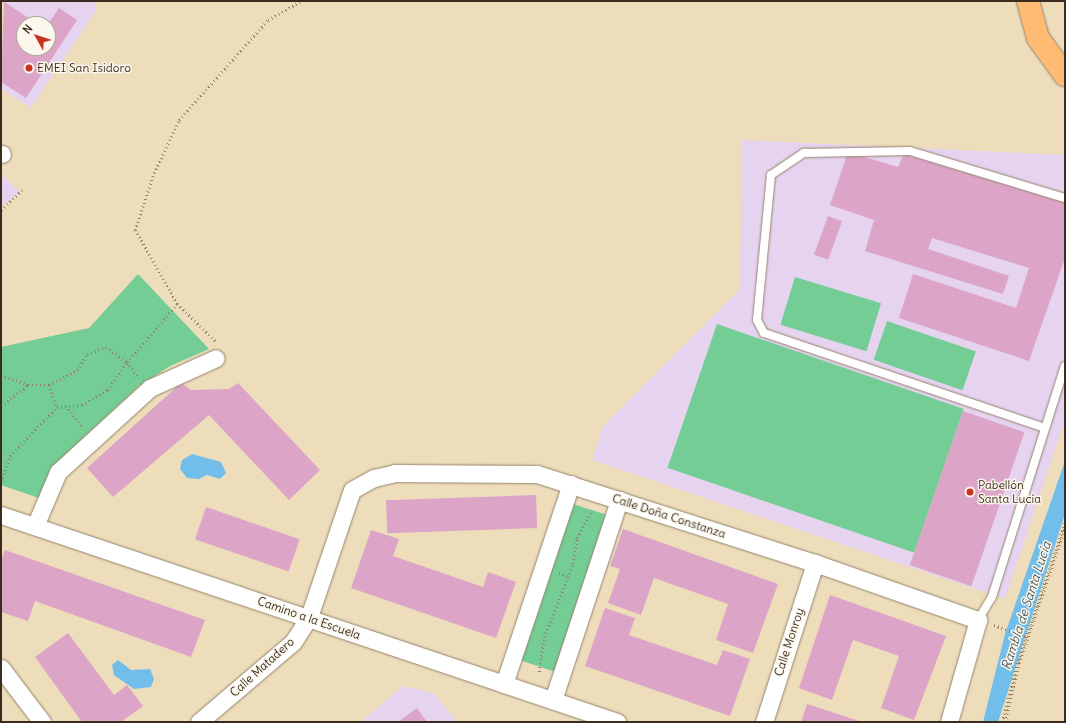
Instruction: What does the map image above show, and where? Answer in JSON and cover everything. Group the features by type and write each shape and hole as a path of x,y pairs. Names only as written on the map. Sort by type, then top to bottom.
{"highway":[{"path":"1028,1 1038,38 1065,75"}],"street":[{"path":"36,526 58,472 150,388 216,358"},
{"name":"Calle Doña Constanza","path":"352,490 374,478 395,473 537,474 815,563 978,620"},
{"path":"504,684 571,484"},
{"name":"Calle Matadero","path":"200,722 293,642 309,617 352,490"},
{"path":"553,700 619,500"},
{"name":"Camino a la Escuela","path":"1,515 309,617 617,722"},
{"name":"Calle Monroy","path":"764,722 815,563"},
{"path":"949,722 978,620"},
{"path":"1,668 42,722"}],"lane":[{"path":"1046,428 764,333 757,320 771,175 804,153 910,151 1065,198"},
{"path":"978,620 992,597 1065,366"}],"path":[{"path":"216,358 216,343 177,304 134,230 154,173 180,120 268,20 301,1"},
{"path":"1,210 22,190"},
{"path":"1,482 10,456 57,407 82,405 107,390 127,362 177,304"},
{"path":"1,375 28,385 49,385 77,370 87,354 106,347 127,362"},
{"path":"1,406 28,385"},
{"path":"49,385 57,407"},
{"path":"66,406 94,439"},
{"path":"539,672 544,637 573,564 577,538 595,507"},
{"path":"1004,722 1026,636 1065,522"},
{"path":"1026,636 1065,528"},
{"path":"1005,629 1026,636"}],"shaded area":[{"name":"EMEI San Isidoro","path":"4,1 96,1 96,11 31,108 1,89"},
{"path":"742,140 1065,155 1065,420 1005,599 592,460 603,426 740,289"},
{"path":"1,175 20,192 1,207"},
{"path":"403,686 435,694 457,722 361,722"}],"green space":[{"path":"138,274 209,349 170,366 139,386 55,464 39,498 1,485 1,347 89,328"},
{"path":"795,277 881,303 866,351 780,325"},
{"path":"887,321 976,352 963,390 874,360"},
{"path":"717,324 964,409 914,553 668,468"},
{"path":"570,503 608,515 557,672 519,660"}],"water":[{"path":"192,454 221,462 226,473 220,479 207,475 199,479 187,478 180,469 182,460"},
{"name":"Rambla de Santa Lucía","path":"1065,461 1065,514 998,722 983,722 1005,634"},
{"path":"118,660 131,670 150,669 154,679 151,687 134,689 114,675 112,665"}],"building":[{"path":"4,2 26,16 16,16 16,56 53,56 26,98 1,82"},
{"path":"59,8 77,20 56,52 56,16 54,16"},
{"path":"848,152 898,167 904,154 1065,203 1065,258 1029,361 899,318 913,274 1016,308 1029,268 932,238 928,249 1009,276 1003,294 865,251 874,220 830,205"},
{"path":"828,216 842,221 828,260 814,255"},
{"path":"181,383 191,390 229,389 238,383 320,470 289,500 209,415 113,497 87,468"},
{"name":"Pabellón Santa Lucía","path":"963,411 1024,432 971,586 910,565"},
{"path":"536,495 537,528 387,533 386,500"},
{"path":"206,507 300,539 289,571 195,539"},
{"path":"623,529 778,584 753,653 716,640 728,604 654,578 641,615 608,603 620,569 610,566"},
{"path":"371,530 399,539 393,556 483,587 488,572 516,582 496,638 351,588"},
{"path":"5,550 205,620 191,657 35,601 28,621 1,612 1,561"},
{"path":"830,595 946,636 914,720 881,708 899,656 853,640 832,700 799,688"},
{"path":"605,608 635,618 629,635 717,665 723,650 750,659 730,716 585,666"},
{"path":"68,633 114,695 127,685 143,706 121,722 82,722 35,657"},
{"path":"807,704 862,722 801,722"},
{"path":"417,708 427,722 398,722"}],"place":[{"name":"EMEI San Isidoro","path":"29,68"},
{"name":"Pabellón Santa Lucía","path":"970,492"}]}
